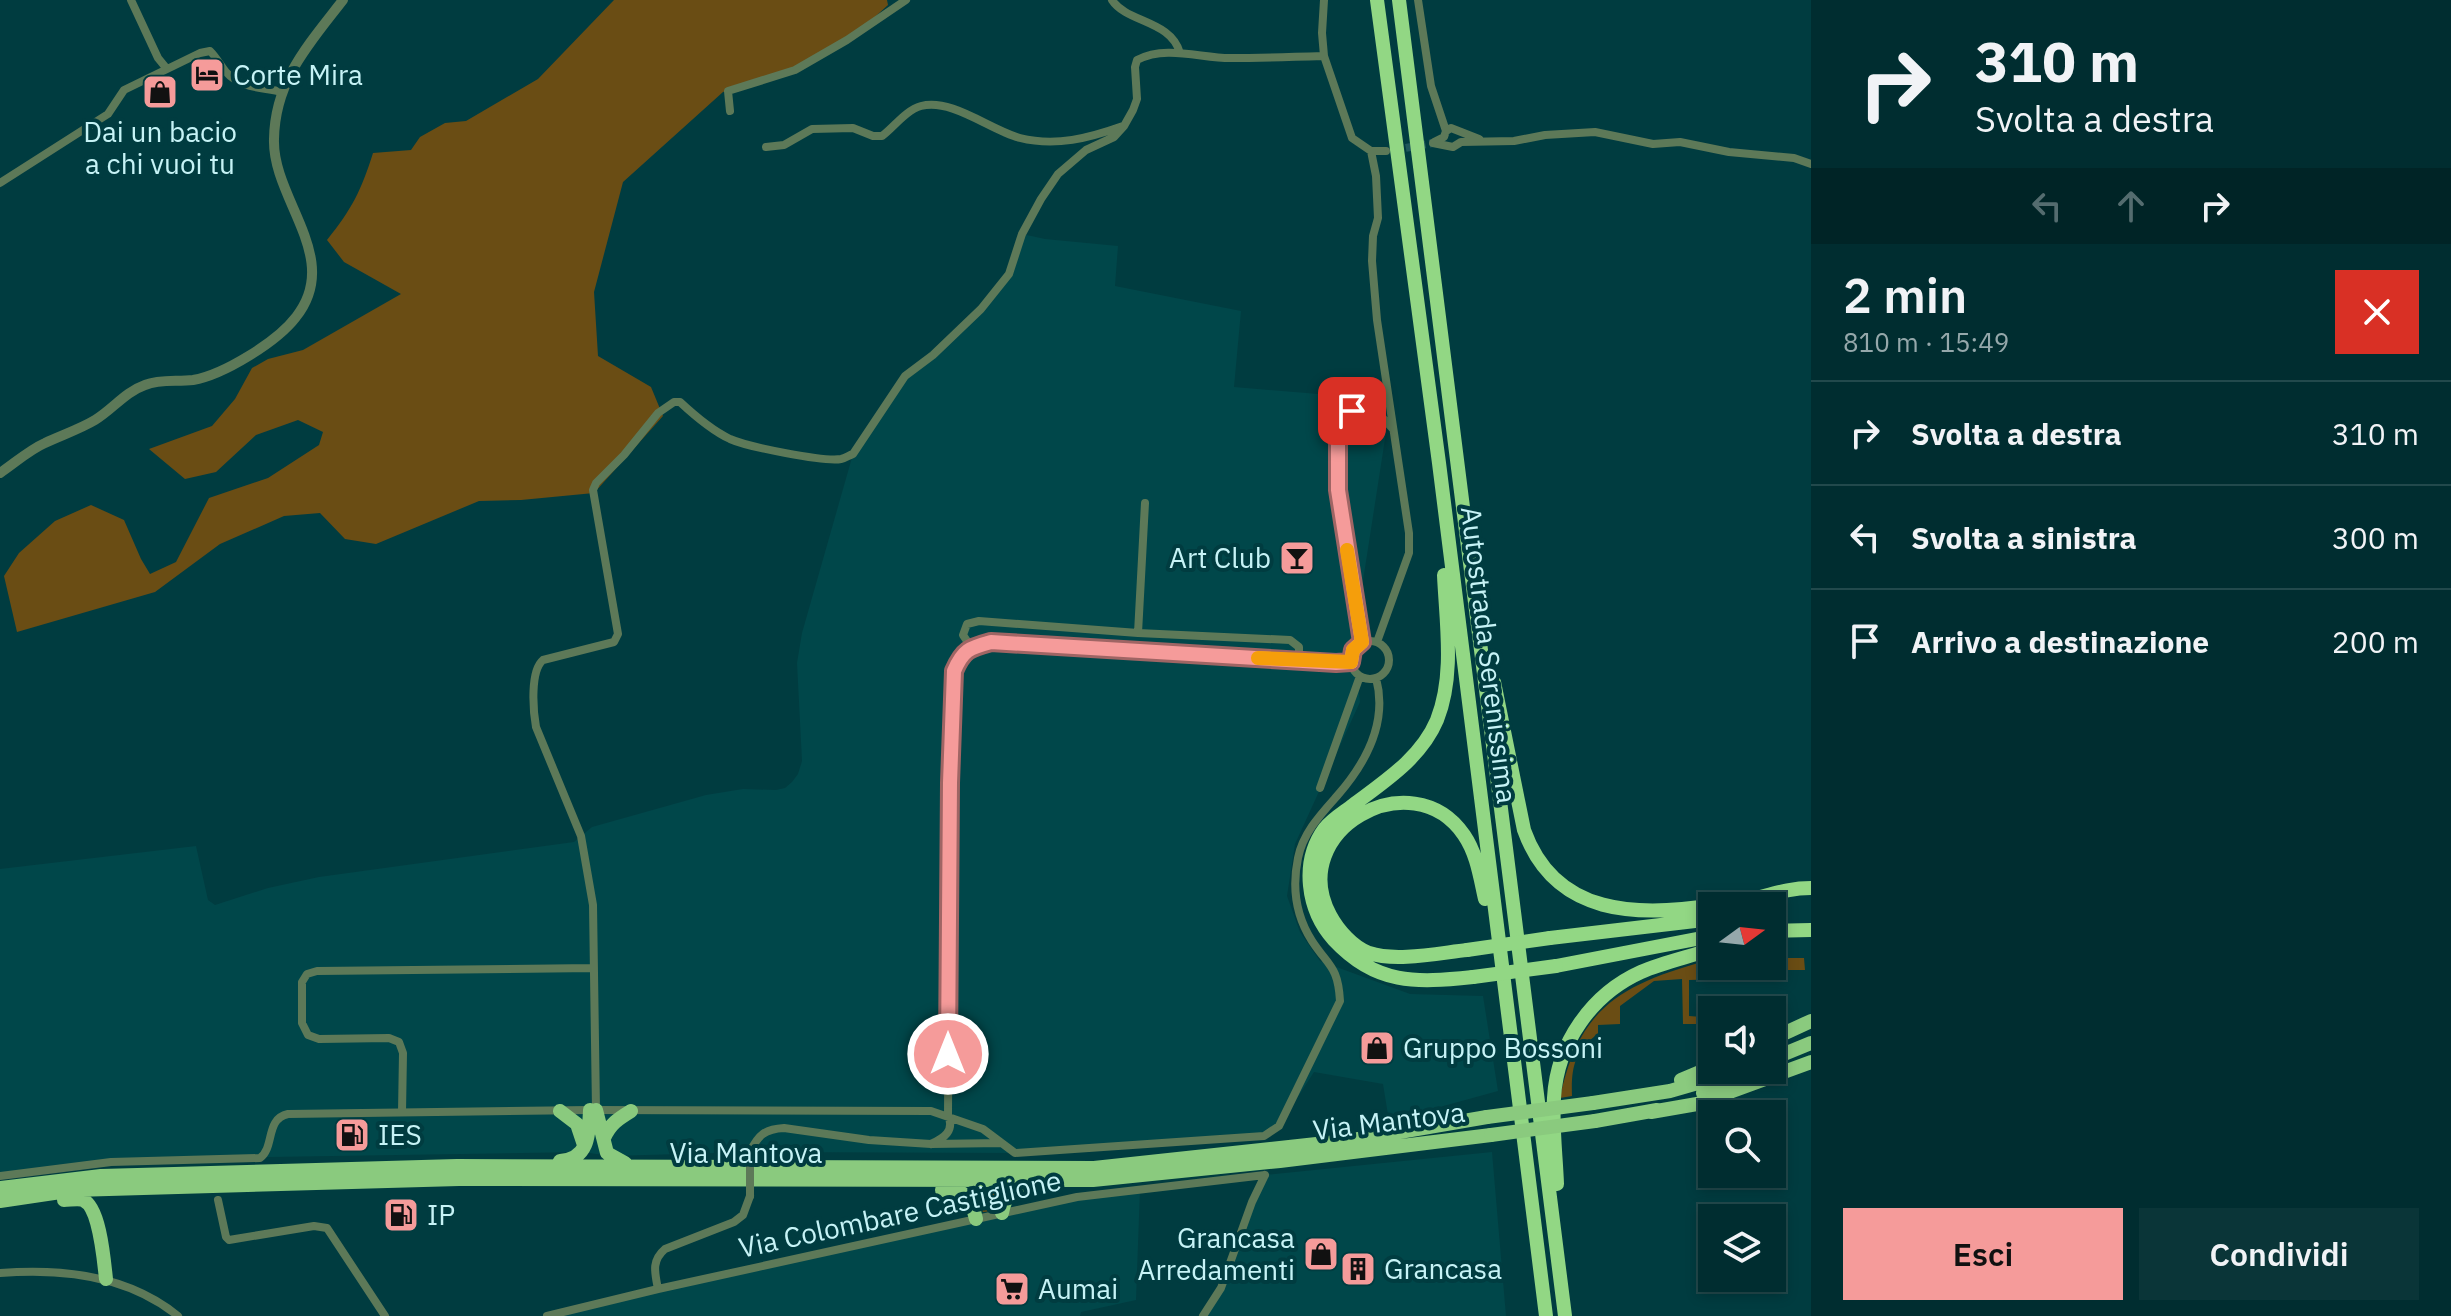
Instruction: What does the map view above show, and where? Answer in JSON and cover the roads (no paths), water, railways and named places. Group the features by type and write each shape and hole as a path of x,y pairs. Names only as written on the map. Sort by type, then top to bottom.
{"highway":[{"name":"Autostrada Serenissima","path":"1377,0 1439,463 1546,1316"},
{"name":"Autostrada Serenissima","path":"1399,0 1565,1316"},
{"path":"1439,463 1448,647 1443,700 1428,738 1416,753 1404,766 1326,827 1314,851 1309,878 1312,906 1325,930 1347,954 1365,967 1385,976 1434,981 1556,966 1698,939"},
{"path":"1473,579 1524,830 1535,854 1552,875 1570,889 1613,908 1631,911 1698,908"},
{"path":"1504,987 1495,946 1477,862 1462,833 1450,820 1427,808 1396,803 1368,810 1337,832 1324,855 1320,880 1326,907 1336,927 1368,953 1389,956 1467,950 1495,946 1550,938 1698,921"},
{"path":"1777,892 1811,888"},
{"path":"1786,931 1811,930"},
{"path":"1557,1253 1553,1100 1568,1044 1579,1024 1606,993 1643,971 1698,953"},
{"path":"1786,1033 1811,1021"},
{"path":"1786,1053 1811,1043"},
{"path":"1651,1112 1697,1104 1811,1062"},
{"path":"1640,1096 1698,1073"},
{"path":"1640,1096 1698,1083"},
{"path":"1651,1112 1721,1084"},
{"name":"Via Mantova","path":"0,1188 101,1176 457,1166 1094,1168 1353,1140 1487,1117 1640,1096"},
{"path":"593,1110 611,1156 637,1166"},
{"path":"529,1167 538,1162 577,1157 585,1145 593,1110"},
{"path":"560,1111 577,1124 585,1145"},
{"path":"604,1138 616,1120 631,1111"},
{"name":"Via Mantova","path":"0,1201 74,1190 474,1179 1093,1180 1280,1161 1651,1112"},
{"path":"1002,1213 1005,1199 1010,1193 1058,1188 1093,1180"},
{"path":"887,1181 959,1191 972,1202 976,1219"},
{"path":"96,1217 106,1196 137,1188"},
{"path":"0,1201 37,1203 83,1200 96,1217 106,1279"}],"street":[{"path":"131,0 158,58 167,69"},
{"path":"0,473 42,444 96,419 131,391 147,384 194,380 215,373 277,336 295,319 304,306 312,264 306,238 283,185 273,140 282,92 297,59 343,0"},
{"path":"730,111 728,91 795,70 906,0"},
{"path":"1112,0 1116,6 1169,35 1180,53"},
{"path":"1324,0 1324,56 1352,138 1371,151 1386,151"},
{"path":"1418,0 1431,86 1452,136 1514,141 1545,135 1595,132 1653,144 1680,142 1729,152 1794,158 1811,164"},
{"path":"0,183 108,114 124,90 200,53 210,51 235,80 248,86 282,92"},
{"path":"593,1110 593,905 581,836 536,727 533,712 536,669 543,660 617,639 593,490 596,483 658,413 674,402 680,402 697,419 727,438 744,444 823,458 840,459 853,454 905,376 933,355 981,309 1009,274 1022,234 1058,174 1086,150 1114,137 1124,126 1137,99 1137,60 1144,56 1180,53 1226,59 1324,56"},
{"path":"766,147 784,145 812,129 853,128 882,136 917,107 932,104 962,113 1016,137 1033,140 1086,139 1124,126"},
{"path":"1371,151 1378,218 1373,236 1372,261 1377,320 1409,533 1409,553 1377,642"},
{"path":"1362,642 1338,490 1338,434 1346,416 1363,409 1379,414 1393,429"},
{"path":"1138,633 1145,503"},
{"path":"971,647 963,635 967,624 979,621 1290,640 1299,647 1299,661"},
{"path":"931,1144 947,1135 951,1127 948,1115 950,783 954,671 960,657 971,647 991,642 1351,662"},
{"path":"1362,642 1377,642 1387,651 1389,664 1376,678 1360,676 1351,662 1353,650 1362,642"},
{"path":"1320,788 1360,676"},
{"path":"0,1176 111,1162 260,1158 266,1153 276,1120 284,1114 915,1110 948,1115 986,1131 1015,1153 1264,1136 1279,1126 1340,1001 1339,979 1332,965 1312,941 1299,914 1294,886 1298,854 1309,830 1365,759 1380,711 1381,695 1376,678"},
{"path":"402,1112 403,1053 399,1042 389,1038 319,1039 308,1035 302,1023 302,982 307,974 317,971 594,968"},
{"path":"658,1289 654,1268 665,1249 734,1222 743,1215 750,1196 750,1152 763,1132 770,1129 931,1144 1001,1143"},
{"path":"965,1144 976,1141 986,1131"},
{"name":"Via Colombare Castiglione","path":"547,1316 1077,1197 1265,1175 1221,1288 1203,1316"},
{"path":"218,1200 229,1240 314,1226 327,1228 385,1316"},
{"path":"0,1273 49,1272 106,1279 134,1289 178,1316"}],"tunnel":[{"path":"1394,150 1433,143"}],"place":[{"name":"Corte Mira","path":"207,75"},
{"name":"Dai un bacio a chi vuoi tu","path":"160,92"},
{"name":"Art Club","path":"1297,558"},
{"name":"Gruppo Bossoni","path":"1377,1048"},
{"name":"IES","path":"352,1135"},
{"name":"IP","path":"401,1215"},
{"name":"Grancasa Arredamenti","path":"1321,1254"},
{"name":"Grancasa","path":"1358,1269"},
{"name":"Aumai","path":"1012,1289"}]}
